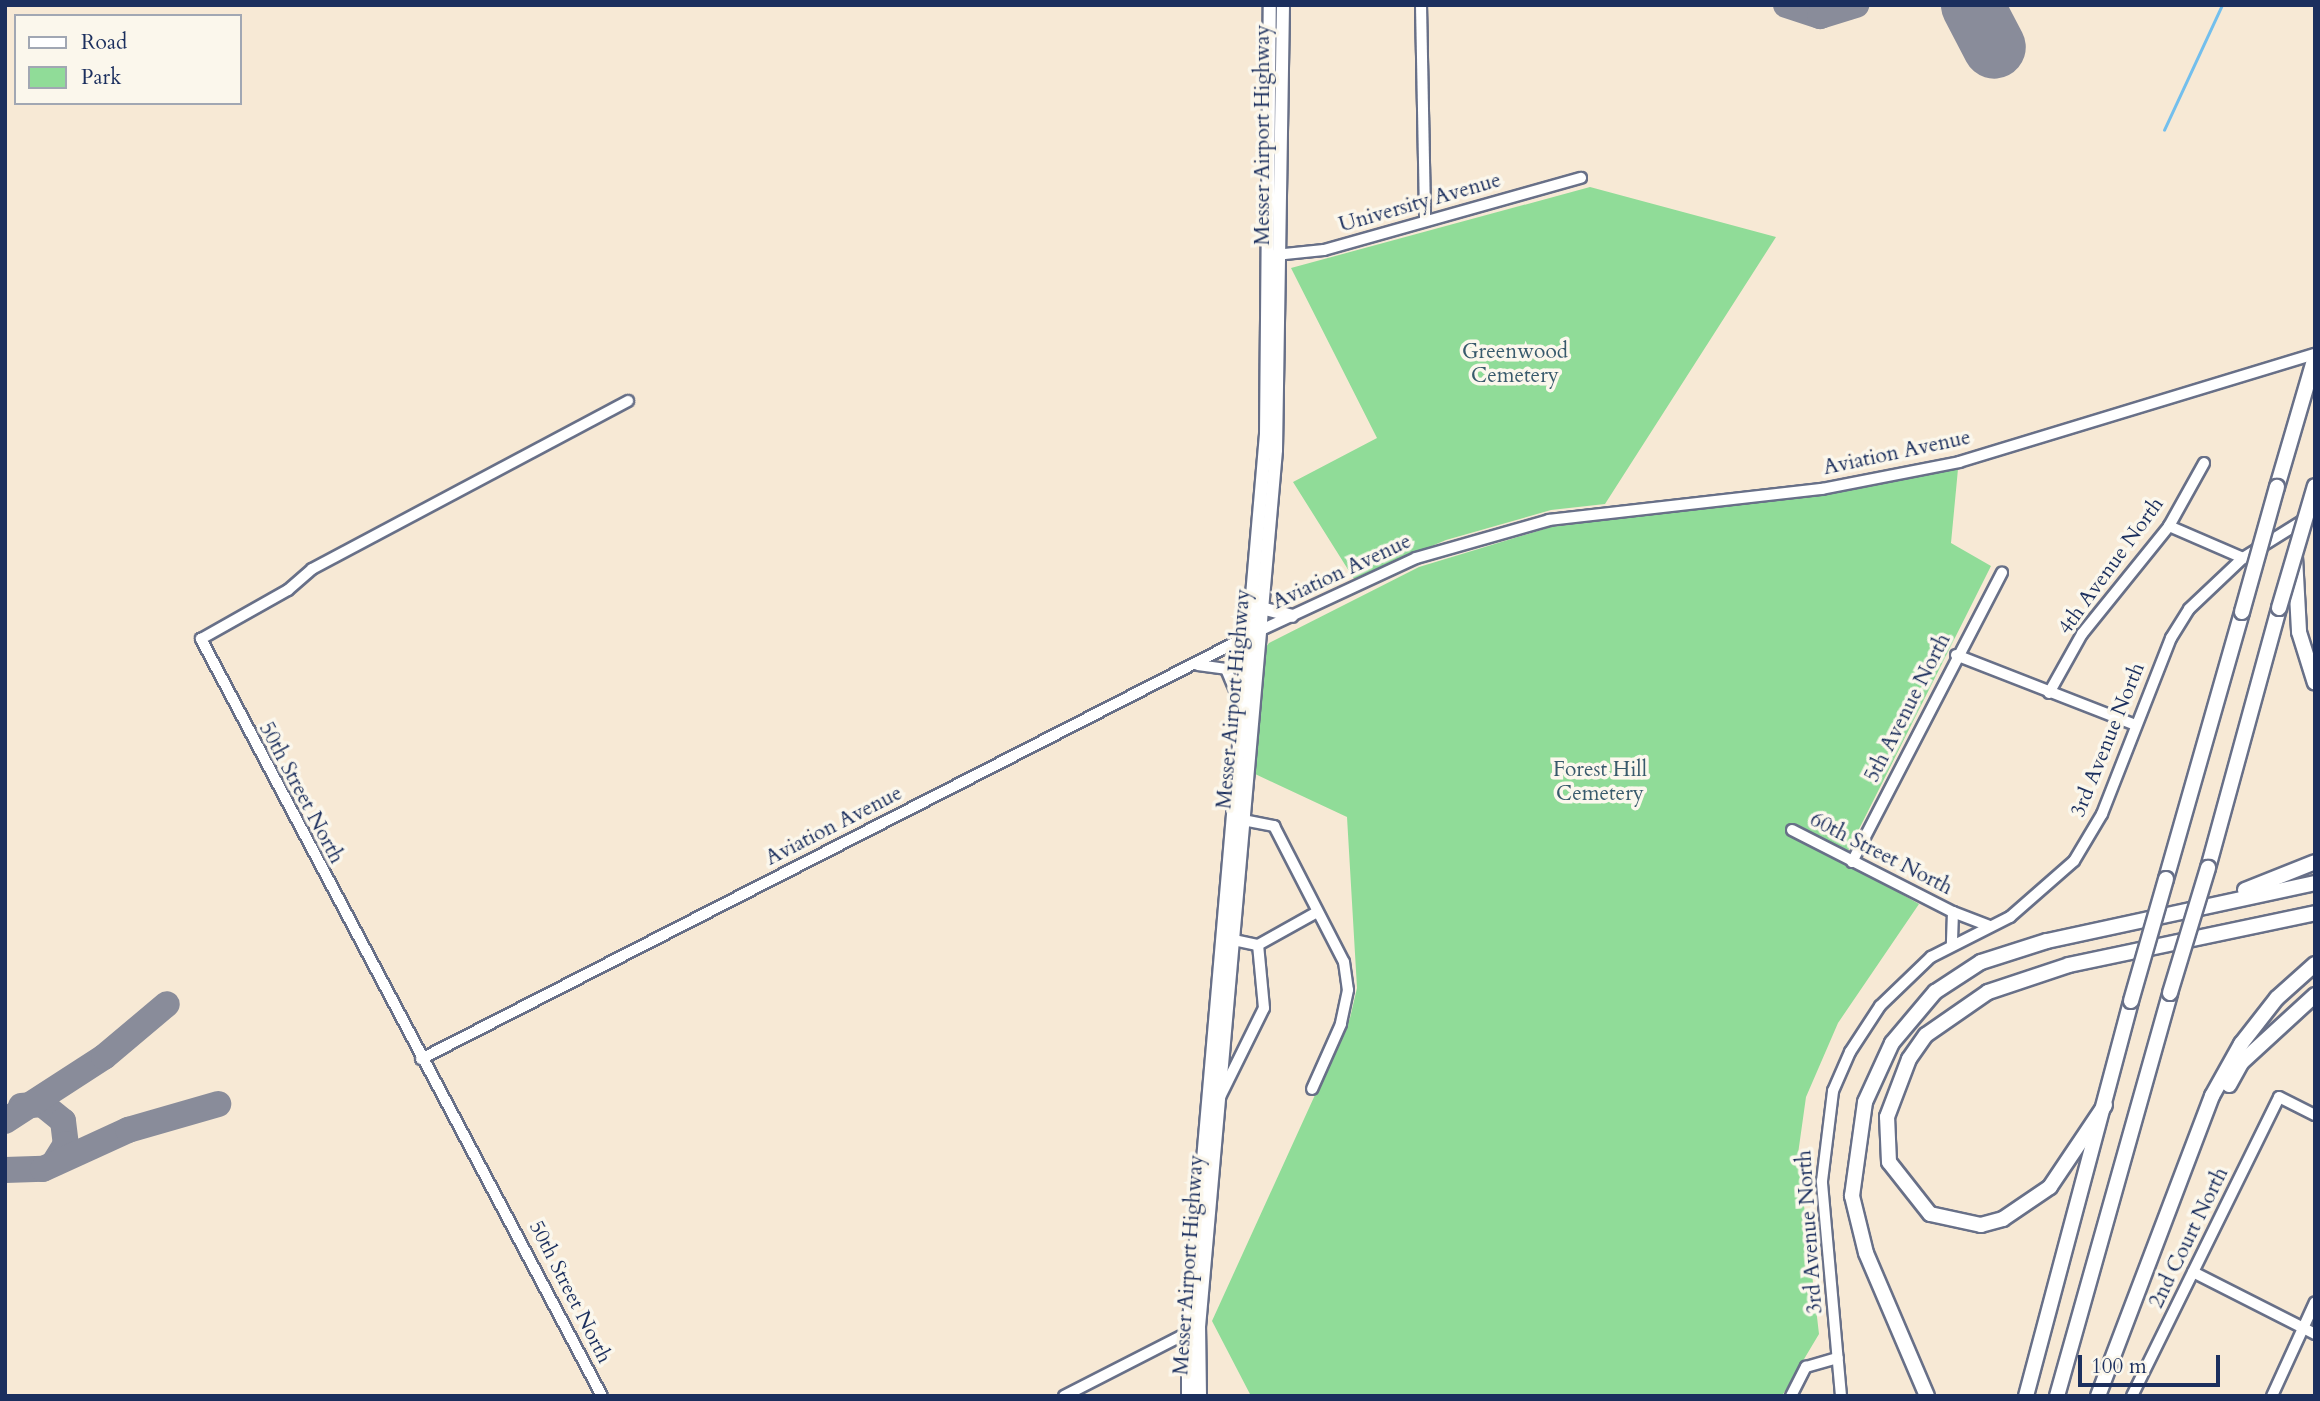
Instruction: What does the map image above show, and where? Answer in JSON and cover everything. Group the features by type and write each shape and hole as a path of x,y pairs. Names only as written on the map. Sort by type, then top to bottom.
{"highway":[{"path":"2026,1396 2131,1001 2315,356"},
{"path":"2057,1396 2170,993 2208,868 2294,551 2315,486"},
{"path":"2294,551 2301,643 2315,682"},
{"path":"2207,905 2315,862"},
{"path":"1927,1396 1866,1253 1852,1196 1865,1102 1892,1043 1935,992 1981,962 2207,905 2315,883"},
{"path":"2105,1105 2050,1186 2003,1219 1981,1225 1930,1214 1889,1163 1887,1117 1909,1059 1926,1035 1988,992 2069,965 2315,913"},
{"path":"2098,1396 2197,1137 2241,1044 2277,998 2315,964"},
{"path":"2197,1137 2242,1062 2315,995"}],"main road":[{"name":"Messer Airport Highway","path":"1188,1396 1227,939 1243,820 1266,434 1270,5"},
{"name":"Messer Airport Highway","path":"1200,1396 1194,1330 1220,1097 1240,702 1261,608 1276,450 1283,255 1283,5"},
{"path":"1261,608 1292,616"}],"street":[{"path":"1421,5 1424,221"},
{"name":"University Avenue","path":"1268,256 1283,255 1424,221 1581,178"},
{"name":"Aviation Avenue","path":"421,1059 1181,670 1416,558 1480,536 1549,520 1822,489 1959,462 2315,356"},
{"name":"50th Street North","path":"602,1396 421,1059 201,639 288,590 312,569 628,401"},
{"name":"4th Avenue North","path":"2049,693 2082,635 2169,526 2204,463"},
{"name":"3rd Avenue North","path":"1841,1396 1822,1181 1833,1091 1880,1006 1952,944 1989,926 2043,893 2074,861 2102,814 2136,724 2189,610 2243,558 2315,513"},
{"path":"2169,526 2243,558"},
{"name":"5th Avenue North","path":"1852,862 1956,655 2002,573"},
{"path":"1956,655 2049,693 2136,724"},
{"path":"1181,670 1217,664 1240,702"},
{"path":"1243,820 1274,825 1344,962 1348,990 1312,1090"},
{"name":"60th Street North","path":"1792,830 1953,912 1989,926"},
{"path":"1227,939 1258,944 1317,912"},
{"name":"60th Street North","path":"1952,944 1953,912"},
{"path":"1220,1097 1264,1008 1258,944"},
{"name":"2nd Court North","path":"2132,1396 2279,1097 2315,1115"},
{"path":"2193,1272 2315,1334"},
{"path":"2272,1396 2315,1302"},
{"path":"1064,1396 1194,1330"},
{"path":"1791,1396 1806,1367 1838,1358"}],"green space":[{"name":"Greenwood Cemetery","path":"1590,187 1776,237 1605,504 1551,510 1446,540 1354,579 1293,482 1377,438 1291,268"},
{"name":"Forest Hill Cemetery","path":"1958,469 1951,543 1991,566 1843,861 1919,904 1838,1023 1806,1097 1798,1154 1819,1334 1782,1396 1251,1396 1212,1321 1350,1018 1357,988 1347,817 1253,773 1260,655 1269,643 1419,567 1551,527 1824,493"}],"waterway":[{"path":"2164,130 2222,5"}],"taxiway":[{"path":"1786,5 1820,16 1856,5"},
{"path":"5,1121 104,1057 167,1004"},
{"path":"21,1106 42,1104 63,1121 66,1144 54,1163"},
{"path":"5,1170 43,1169 128,1130 218,1104"}],"runway":[{"path":"1972,5 1994,47"}]}
